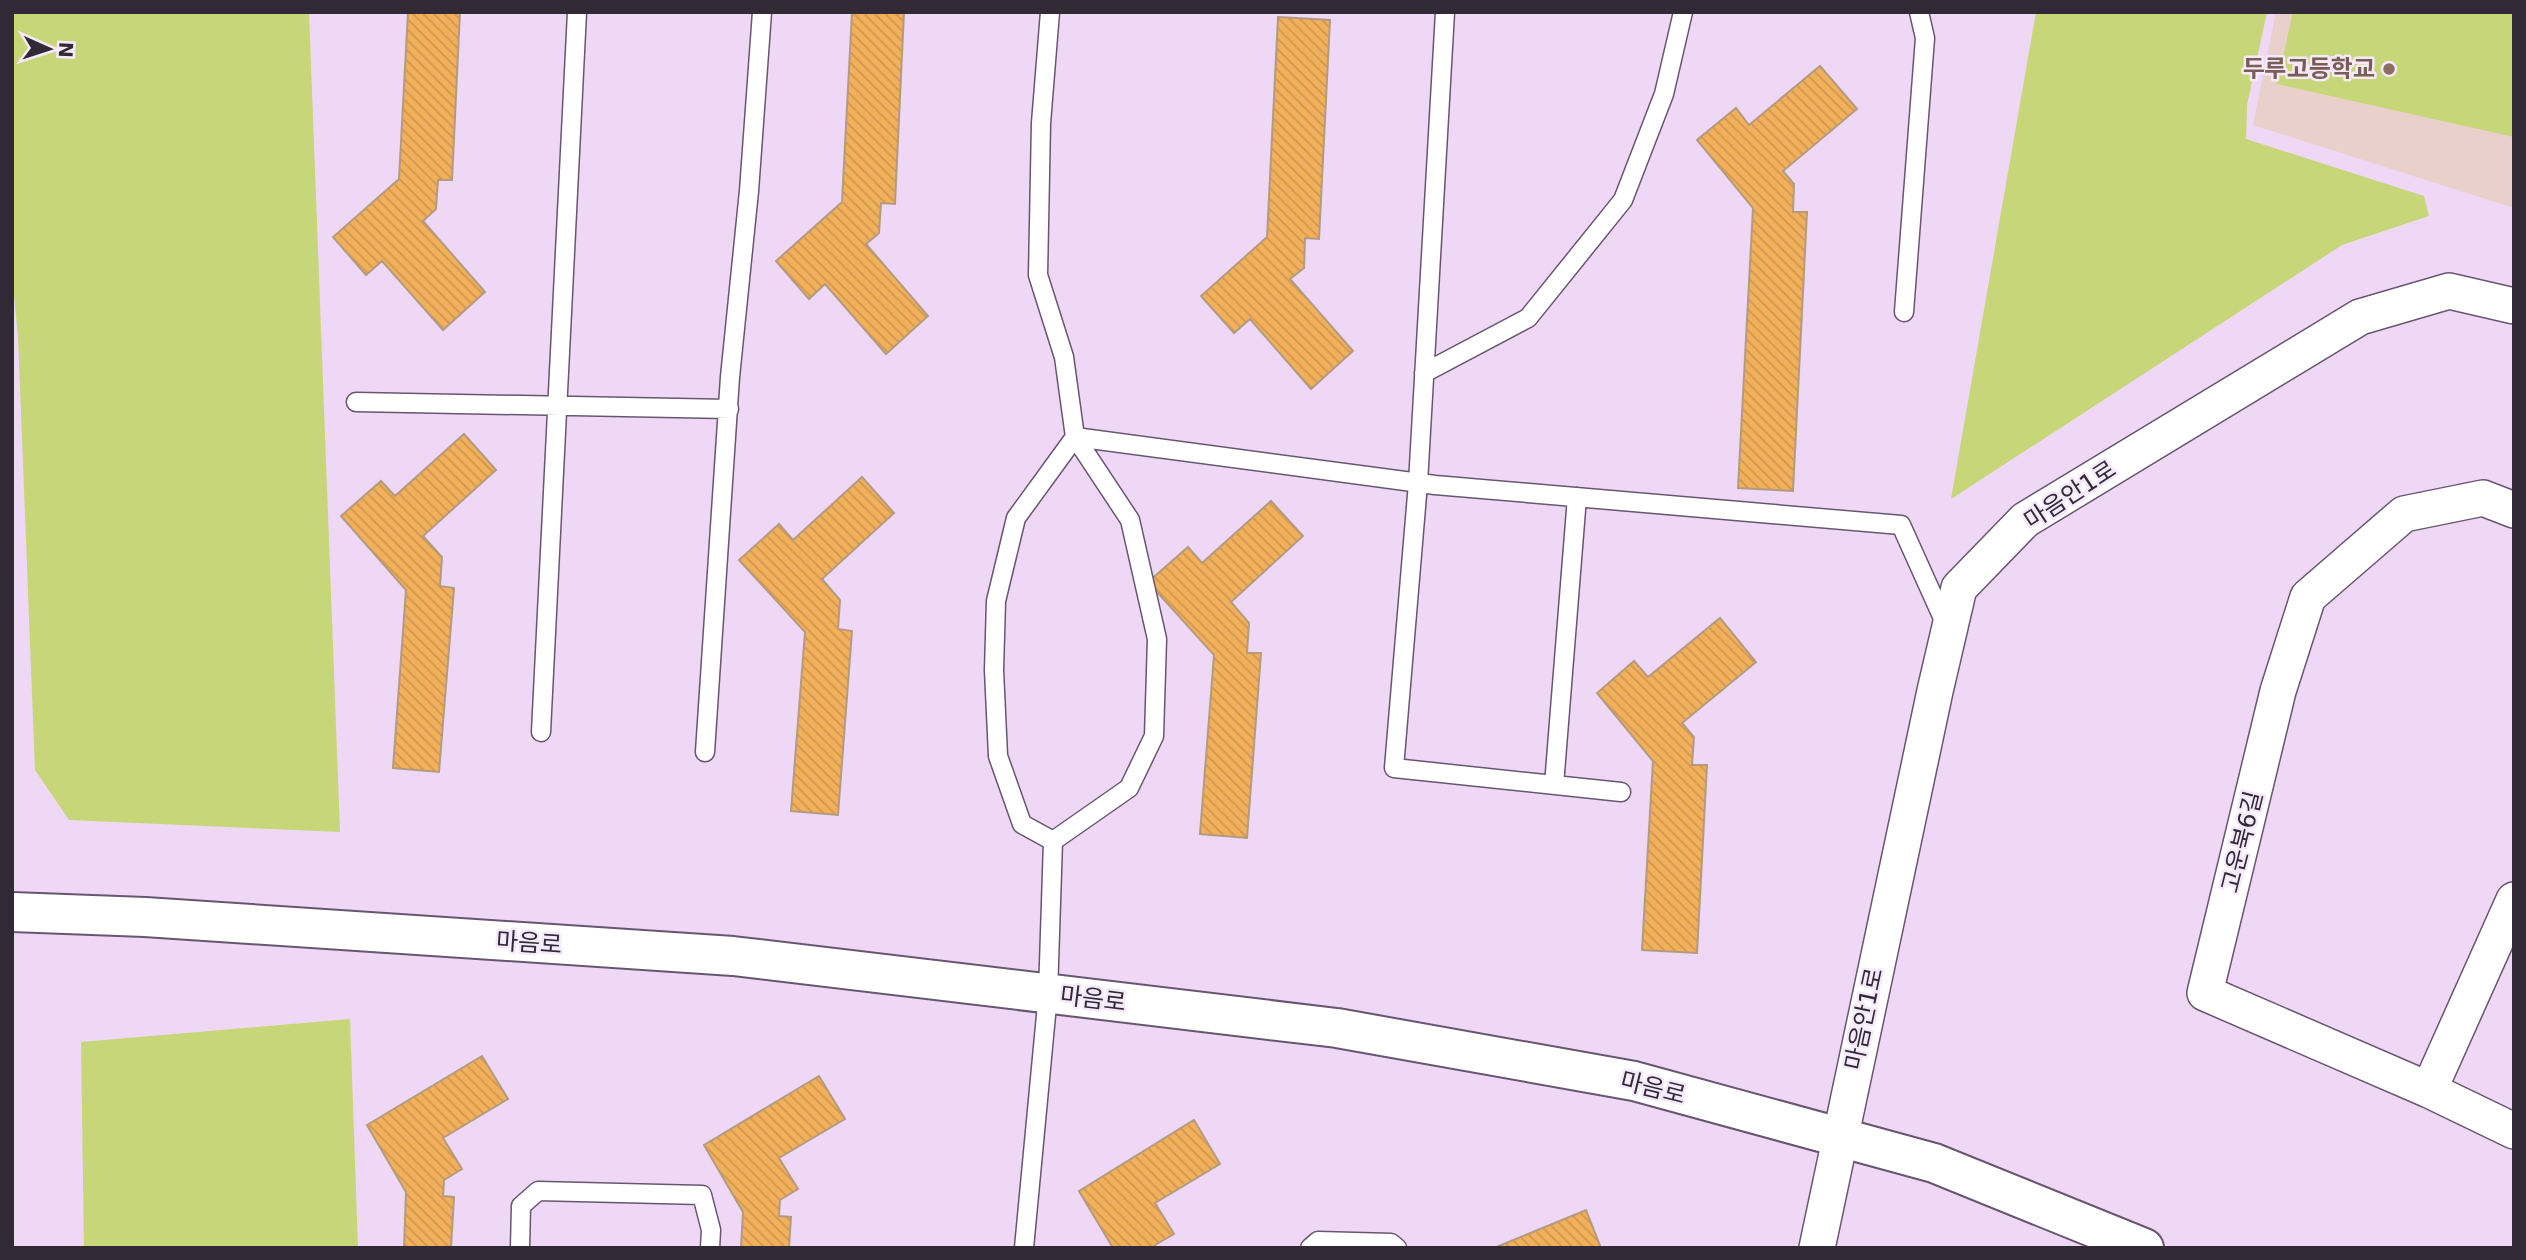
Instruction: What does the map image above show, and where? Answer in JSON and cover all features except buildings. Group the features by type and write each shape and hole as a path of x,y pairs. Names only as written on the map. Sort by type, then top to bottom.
{"street":[{"name":"마음안1로","path":"1817,1248 1959,588 2025,520 2360,317 2449,291 2514,306"},
{"name":"고운북6길","path":"2514,510 2483,498 2404,514 2308,597 2278,691 2205,993 2429,1090 2514,1131"},
{"path":"2429,1090 2514,900"},
{"name":"마음로","path":"12,912 145,917 733,956 1338,1028 1634,1081 1934,1163 2144,1248"}],"lane":[{"path":"541,732 577,12"},
{"path":"705,752 729,409 762,12"},
{"path":"1051,12 1041,122 1038,275 1065,356 1075,437 1130,520 1157,639 1154,736 1129,788 1053,841"},
{"path":"1445,12 1418,483 1394,768 1620,792"},
{"path":"1424,373 1528,318 1623,200 1664,94 1683,12"},
{"path":"1903,312 1925,38 1919,12"},
{"path":"356,402 729,409"},
{"path":"1075,437 1418,483 1901,525 1949,631"},
{"path":"1053,841 1022,824 998,756 993,670 996,601 1016,518 1075,437"},
{"path":"1554,785 1577,497"},
{"path":"1024,1248 1048,994 1053,841"},
{"path":"520,1248 520,1206 538,1191 702,1195 711,1230 710,1248"},
{"path":"1310,1248 1318,1241 1391,1243 1397,1248"}],"shaded area":[{"name":"두루고등학교","path":"2276,12 2514,12 2514,208 2253,125"}],"green space":[{"path":"12,12 309,12 340,832 69,820 35,770 18,336 12,274"},
{"path":"2036,12 2267,12 2247,105 2246,139 2424,196 2429,216 2342,245 1951,499"},
{"path":"2293,12 2514,12 2514,137 2277,84"},
{"path":"350,1019 358,1248 84,1248 81,1042"}],"place":[{"name":"두루고등학교","path":"2389,69"}]}
